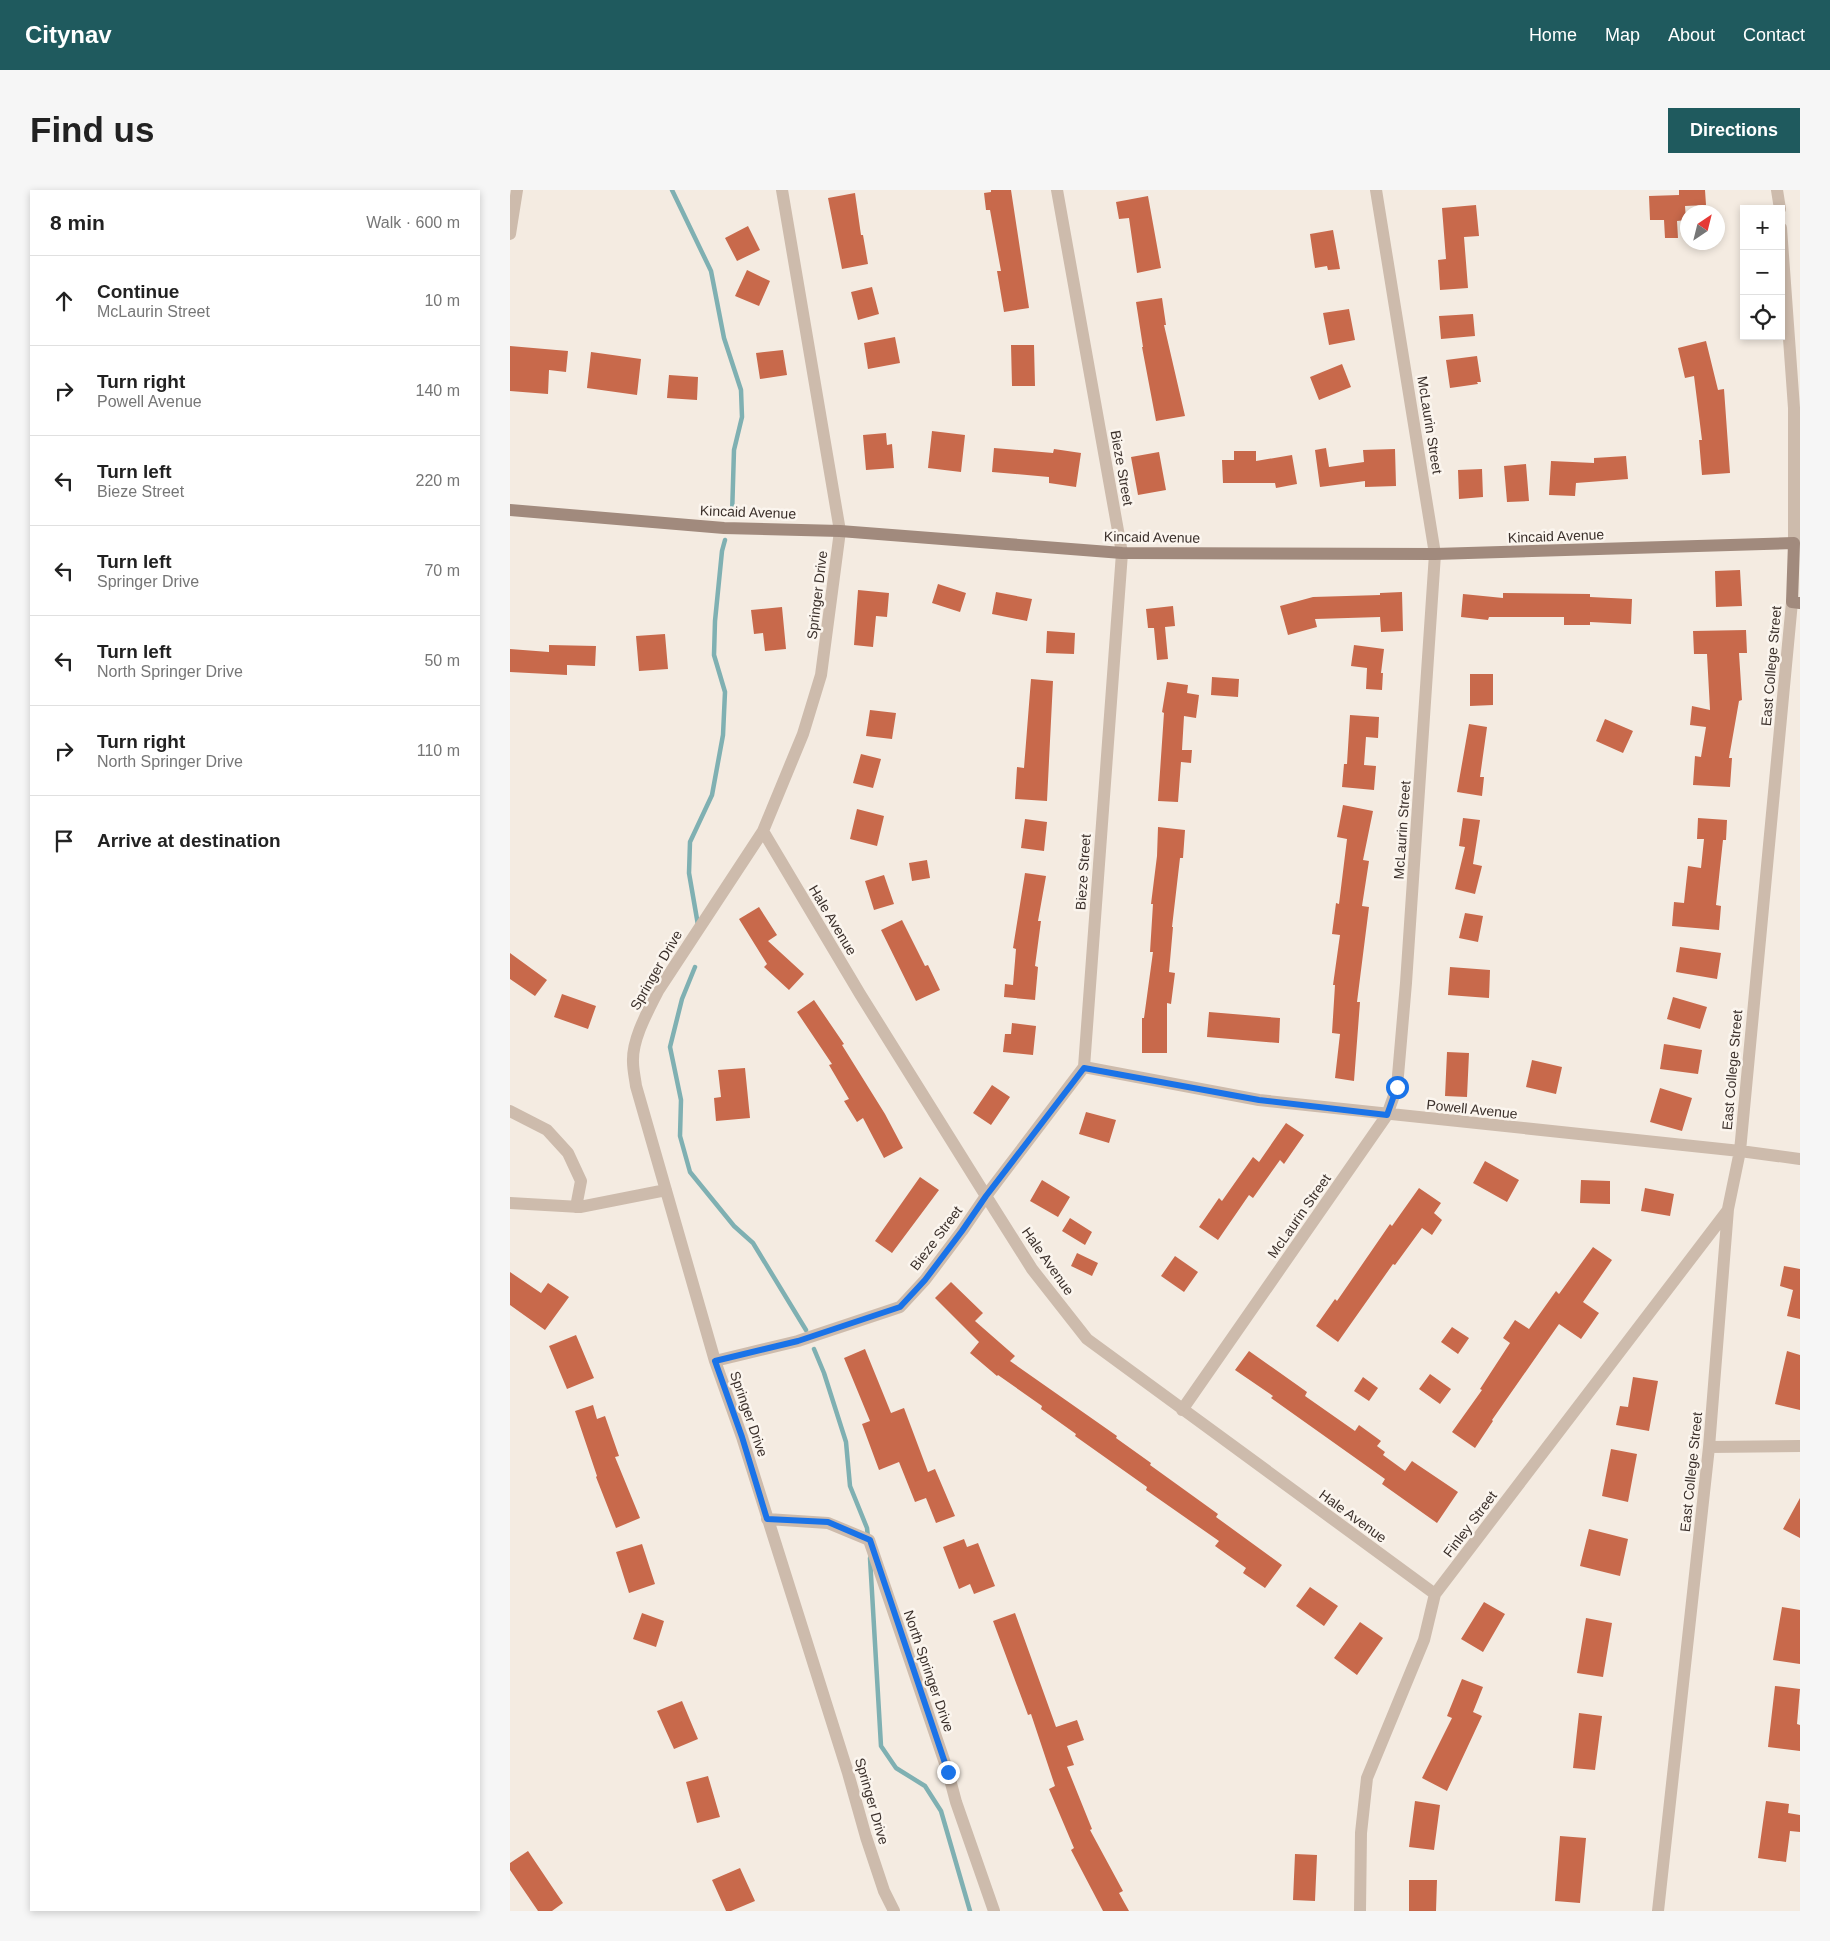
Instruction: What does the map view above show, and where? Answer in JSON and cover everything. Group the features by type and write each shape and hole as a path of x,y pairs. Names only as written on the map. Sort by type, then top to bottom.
{"street":[{"path":"510,234 517,190"},
{"name":"Springer Drive","path":"782,190 840,530 821,675 806,726 763,830 658,991 646,1013 637,1037 632,1061 636,1086 715,1361 742,1437 848,1774 866,1838 884,1891 894,1911"},
{"name":"Bieze Street","path":"715,1361 798,1341 900,1307 925,1280 952,1245 986,1196 1084,1068 1122,553 1057,190"},
{"name":"McLaurin Street","path":"1182,1410 1387,1115 1397,1087 1406,983 1435,554 1376,190"},
{"path":"1777,190 1779,205"},
{"name":"East College Street","path":"1658,1911 1709,1447 1728,1209 1740,1151 1796,603 1794,408 1783,250"},
{"name":"Kincaid Avenue","path":"510,510 724,528 840,530 1122,553 1435,554 1794,544"},
{"name":"Hale Avenue","path":"763,830 860,994 1032,1269 1087,1339 1435,1594"},
{"name":"Powell Avenue","path":"1084,1068 1259,1100 1800,1159"},
{"path":"510,1110 547,1130 568,1154 581,1181 576,1207"},
{"path":"510,1203 576,1207 666,1190"},
{"name":"Finley Street","path":"1360,1911 1361,1833 1368,1778 1424,1640 1435,1594 1728,1209"},
{"path":"1709,1447 1800,1446"},
{"name":"North Springer Drive","path":"767,1519 828,1522 870,1540 994,1911"}],"building":[{"path":"991,190 1011,190 1029,308 1004,312 997,271 1001,271 990,210 986,210 984,193 991,192"},
{"path":"1679,190 1705,190 1706,205 1680,205 1680,221 1677,221 1678,238 1665,238 1664,220 1650,220 1649,196 1679,195"},
{"path":"855,193 861,235 863,235 868,264 842,269 828,198"},
{"path":"1148,196 1161,268 1137,273 1129,218 1119,219 1116,202"},
{"path":"1476,205 1479,236 1464,237 1468,288 1440,290 1438,260 1446,259 1442,208"},
{"path":"748,226 760,250 737,261 725,238"},
{"path":"1333,230 1340,269 1328,270 1327,266 1315,268 1310,234"},
{"path":"747,270 770,281 759,306 735,296"},
{"path":"872,287 879,314 858,320 851,292"},
{"path":"1162,298 1166,325 1164,325 1185,416 1156,421 1142,347 1136,302"},
{"path":"1349,309 1355,340 1329,345 1323,313"},
{"path":"1473,314 1475,336 1441,339 1439,316"},
{"path":"895,337 900,363 868,369 864,343"},
{"path":"1706,341 1718,390 1724,389 1730,473 1702,475 1699,440 1702,440 1694,376 1685,378 1678,348"},
{"path":"1011,345 1034,345 1035,386 1012,386"},
{"path":"510,346 568,351 566,372 549,370 548,394 510,391"},
{"path":"783,350 787,375 760,379 756,353"},
{"path":"591,352 641,359 637,395 587,388"},
{"path":"1477,356 1481,382 1450,388 1446,360"},
{"path":"1342,364 1351,387 1319,400 1310,377"},
{"path":"669,375 698,377 697,400 667,398"},
{"path":"932,431 965,435 961,472 928,468"},
{"path":"886,433 887,445 892,444 894,468 866,470 863,435"},
{"path":"994,448 1053,453 1054,449 1081,453 1076,487 1049,483 1049,477 992,472"},
{"path":"1326,448 1329,467 1364,462 1363,450 1395,449 1396,486 1365,487 1365,481 1320,487 1315,450"},
{"path":"1234,451 1256,451 1256,461 1292,455 1297,484 1276,488 1275,483 1223,483 1222,460 1234,460"},
{"path":"1159,452 1166,490 1138,495 1131,457"},
{"path":"1626,456 1628,479 1576,483 1575,496 1549,495 1551,461 1594,463 1594,458"},
{"path":"1526,464 1529,501 1507,502 1504,466"},
{"path":"1482,469 1483,497 1459,499 1458,470"},
{"path":"1740,570 1742,606 1716,607 1715,571"},
{"path":"938,584 966,593 960,612 932,603"},
{"path":"858,590 889,593 887,617 876,616 873,647 854,645"},
{"path":"996,592 1032,599 1027,621 992,614"},
{"path":"1402,592 1403,631 1381,632 1380,617 1315,619 1317,627 1288,635 1280,606 1313,597 1380,595 1380,593"},
{"path":"1503,593 1590,594 1590,597 1632,599 1631,624 1590,622 1590,625 1564,625 1564,617 1489,617 1488,620 1461,617 1463,594 1503,598"},
{"path":"1173,606 1175,626 1165,627 1168,659 1157,660 1154,628 1148,628 1146,609"},
{"path":"782,607 786,649 765,651 763,633 754,634 751,610"},
{"path":"1746,630 1747,653 1739,653 1742,700 1739,701 1729,758 1732,758 1730,787 1693,785 1695,756 1701,757 1706,727 1690,725 1692,706 1710,710 1707,654 1694,654 1693,631"},
{"path":"1047,631 1075,633 1074,654 1046,653"},
{"path":"665,634 668,669 639,671 636,636"},
{"path":"549,645 596,646 595,666 567,665 567,675 510,672 510,649 549,652"},
{"path":"1354,645 1384,649 1381,673 1383,673 1382,690 1366,689 1367,668 1351,666"},
{"path":"1470,674 1493,674 1493,705 1470,706"},
{"path":"1212,677 1239,679 1238,697 1211,695"},
{"path":"1031,679 1053,681 1047,801 1015,799 1017,767 1024,768"},
{"path":"1167,682 1188,685 1187,693 1199,695 1196,718 1184,716 1182,750 1192,750 1191,763 1181,762 1178,802 1158,801 1164,713 1162,712"},
{"path":"870,710 896,713 892,739 866,736"},
{"path":"1350,715 1379,717 1378,738 1366,737 1364,765 1376,766 1374,790 1342,787 1344,764 1347,764"},
{"path":"1605,719 1633,731 1623,753 1596,741"},
{"path":"1469,724 1487,727 1480,777 1484,777 1482,796 1457,792"},
{"path":"861,754 881,759 873,788 853,783"},
{"path":"1343,805 1373,811 1363,860 1369,861 1362,906 1369,907 1357,1002 1360,1002 1354,1081 1335,1078 1340,1034 1332,1033 1335,985 1333,985 1340,935 1332,934 1336,903 1339,904 1347,839 1337,837"},
{"path":"857,809 884,816 877,846 850,839"},
{"path":"1463,818 1480,820 1473,864 1482,866 1475,894 1455,889 1465,847 1459,846"},
{"path":"1698,818 1727,820 1726,840 1723,840 1716,905 1721,906 1719,930 1672,926 1674,902 1684,903 1688,866 1701,868 1704,839 1697,839"},
{"path":"1025,819 1047,822 1044,851 1021,848"},
{"path":"1158,827 1185,830 1183,858 1180,858 1172,927 1169,972 1175,973 1171,1004 1167,1003 1167,1053 1142,1053 1142,1018 1144,1018 1153,952 1150,952 1153,904 1151,904 1157,856"},
{"path":"927,860 930,878 912,881 909,863"},
{"path":"1025,873 1046,876 1038,921 1041,921 1035,966 1038,967 1035,1000 1004,997 1005,984 1013,985 1016,949 1013,948"},
{"path":"884,875 894,904 874,910 865,881"},
{"path":"759,907 777,935 768,941 804,974 789,990 764,967 767,964 739,919"},
{"path":"1465,913 1483,916 1478,942 1459,938"},
{"path":"902,920 925,966 928,965 940,990 916,1001 881,930"},
{"path":"1680,947 1721,953 1717,979 1676,972"},
{"path":"510,953 547,980 535,996 510,979"},
{"path":"1450,967 1490,970 1489,998 1448,995"},
{"path":"562,994 596,1006 588,1029 554,1017"},
{"path":"1673,997 1707,1007 1700,1029 1667,1019"},
{"path":"814,1000 844,1044 842,1045 885,1114 903,1148 884,1158 863,1118 857,1122 844,1101 849,1099 829,1065 832,1064 797,1012"},
{"path":"1209,1012 1280,1018 1279,1043 1207,1037"},
{"path":"1012,1023 1036,1026 1033,1055 1003,1052 1005,1034 1011,1034"},
{"path":"1664,1044 1702,1050 1698,1074 1660,1069"},
{"path":"1447,1052 1469,1053 1467,1097 1445,1096"},
{"path":"1532,1060 1562,1067 1556,1094 1526,1087"},
{"path":"745,1068 750,1118 716,1121 714,1098 721,1097 718,1070"},
{"path":"992,1085 1010,1097 991,1125 973,1113"},
{"path":"1660,1088 1692,1098 1682,1131 1650,1122"},
{"path":"1086,1112 1116,1120 1109,1143 1079,1134"},
{"path":"1286,1123 1304,1135 1284,1164 1280,1160 1253,1198 1249,1195 1218,1240 1199,1227 1219,1198 1222,1201 1253,1157 1259,1162"},
{"path":"1485,1161 1519,1180 1507,1202 1473,1183"},
{"path":"920,1177 939,1190 892,1253 875,1241"},
{"path":"1042,1180 1070,1197 1058,1217 1030,1201"},
{"path":"1581,1180 1610,1181 1610,1204 1580,1203"},
{"path":"1419,1188 1441,1203 1434,1213 1442,1220 1432,1235 1422,1228 1395,1265 1393,1264 1338,1342 1316,1326 1335,1299 1337,1301 1390,1224 1392,1226"},
{"path":"1645,1188 1674,1194 1670,1216 1641,1211"},
{"path":"1070,1218 1092,1232 1085,1245 1062,1231"},
{"path":"1593,1247 1612,1260 1583,1302 1599,1313 1581,1339 1559,1324 1492,1420 1475,1448 1452,1432 1482,1390 1480,1389 1510,1343 1503,1338 1515,1320 1529,1329 1556,1291 1559,1294"},
{"path":"1077,1253 1098,1263 1092,1276 1071,1266"},
{"path":"1175,1256 1198,1272 1184,1292 1161,1276"},
{"path":"1784,1266 1800,1269 1800,1319 1787,1316 1793,1290 1780,1286"},
{"path":"510,1272 541,1293 548,1283 569,1297 545,1330 510,1305"},
{"path":"951,1282 983,1313 975,1321 1015,1356 1010,1361 1117,1436 1116,1438 1151,1463 1150,1465 1218,1514 1216,1517 1282,1565 1265,1588 1243,1573 1246,1568 1215,1546 1219,1541 1146,1490 1147,1487 1075,1436 1076,1434 1041,1409 1042,1406 997,1376 970,1353 979,1342 935,1298"},
{"path":"1452,1327 1469,1338 1458,1354 1441,1342"},
{"path":"576,1335 594,1378 567,1389 549,1346"},
{"path":"865,1349 891,1413 904,1408 928,1472 935,1469 955,1516 936,1523 926,1498 915,1502 899,1462 879,1470 862,1424 870,1421 844,1358"},
{"path":"1249,1351 1307,1392 1305,1396 1355,1431 1359,1425 1381,1441 1377,1446 1385,1452 1383,1455 1405,1471 1412,1461 1458,1492 1437,1523 1382,1484 1385,1479 1235,1370"},
{"path":"1787,1351 1800,1355 1800,1410 1775,1404"},
{"path":"1430,1374 1451,1389 1440,1404 1419,1389"},
{"path":"1363,1377 1378,1388 1369,1401 1354,1391"},
{"path":"1633,1377 1658,1381 1649,1431 1616,1425 1620,1406 1628,1407"},
{"path":"593,1405 597,1419 605,1416 619,1456 615,1457 640,1518 616,1528 596,1477 575,1411"},
{"path":"1611,1449 1637,1454 1628,1502 1602,1496"},
{"path":"1800,1498 1800,1538 1783,1529"},
{"path":"1589,1529 1628,1539 1620,1576 1580,1566"},
{"path":"964,1539 967,1547 978,1543 995,1586 974,1594 970,1584 959,1589 943,1547"},
{"path":"642,1544 655,1584 629,1593 616,1552"},
{"path":"1310,1587 1338,1606 1324,1626 1296,1606"},
{"path":"1484,1602 1505,1614 1483,1652 1461,1639"},
{"path":"1782,1607 1800,1610 1800,1664 1773,1660"},
{"path":"642,1613 664,1621 656,1647 633,1639"},
{"path":"1015,1613 1056,1727 1077,1720 1084,1740 1067,1746 1074,1765 1067,1767 1092,1829 1090,1830 1123,1891 1119,1893 1129,1911 1103,1911 1071,1850 1074,1848 1049,1789 1055,1786 1031,1714 1028,1715 993,1621"},
{"path":"1586,1618 1612,1623 1603,1677 1577,1673"},
{"path":"1360,1622 1383,1638 1357,1675 1334,1658"},
{"path":"1462,1679 1483,1687 1473,1712 1482,1716 1447,1791 1422,1778 1452,1718 1447,1716"},
{"path":"1775,1686 1800,1689 1797,1724 1800,1725 1800,1751 1768,1747"},
{"path":"682,1701 698,1739 674,1749 657,1711"},
{"path":"1579,1713 1602,1716 1595,1770 1573,1768"},
{"path":"708,1776 720,1817 697,1823 686,1782"},
{"path":"1415,1801 1440,1805 1434,1850 1409,1847"},
{"path":"1766,1801 1789,1804 1788,1813 1800,1815 1800,1832 1790,1831 1786,1862 1758,1858"},
{"path":"1560,1836 1586,1838 1580,1903 1555,1901"},
{"path":"528,1851 563,1903 552,1911 538,1911 510,1870 510,1863"},
{"path":"1295,1854 1317,1855 1315,1901 1293,1900"},
{"path":"740,1868 755,1901 731,1911 726,1911 712,1880"},
{"path":"1409,1880 1437,1880 1436,1911 1409,1911"}],"waterway":[{"path":"672,190 711,271 724,338 741,390 742,417 734,450 732,516"},
{"path":"698,925 689,873 690,842 712,795 723,735 725,692 714,655 715,621 722,551 725,540"},
{"path":"695,967 682,999 670,1047 681,1100 680,1136 690,1172 734,1226 753,1243 806,1330"},
{"path":"814,1349 824,1373 846,1442 850,1486 867,1528 868,1538"},
{"path":"870,1558 881,1746 896,1768 925,1786 941,1811 970,1911"}],"route":[{"path":"948,1772 870,1540 828,1522 767,1519 742,1437 715,1361 798,1341 900,1307 925,1280 986,1196 1084,1068 1259,1100 1387,1115 1397,1087"}]}
